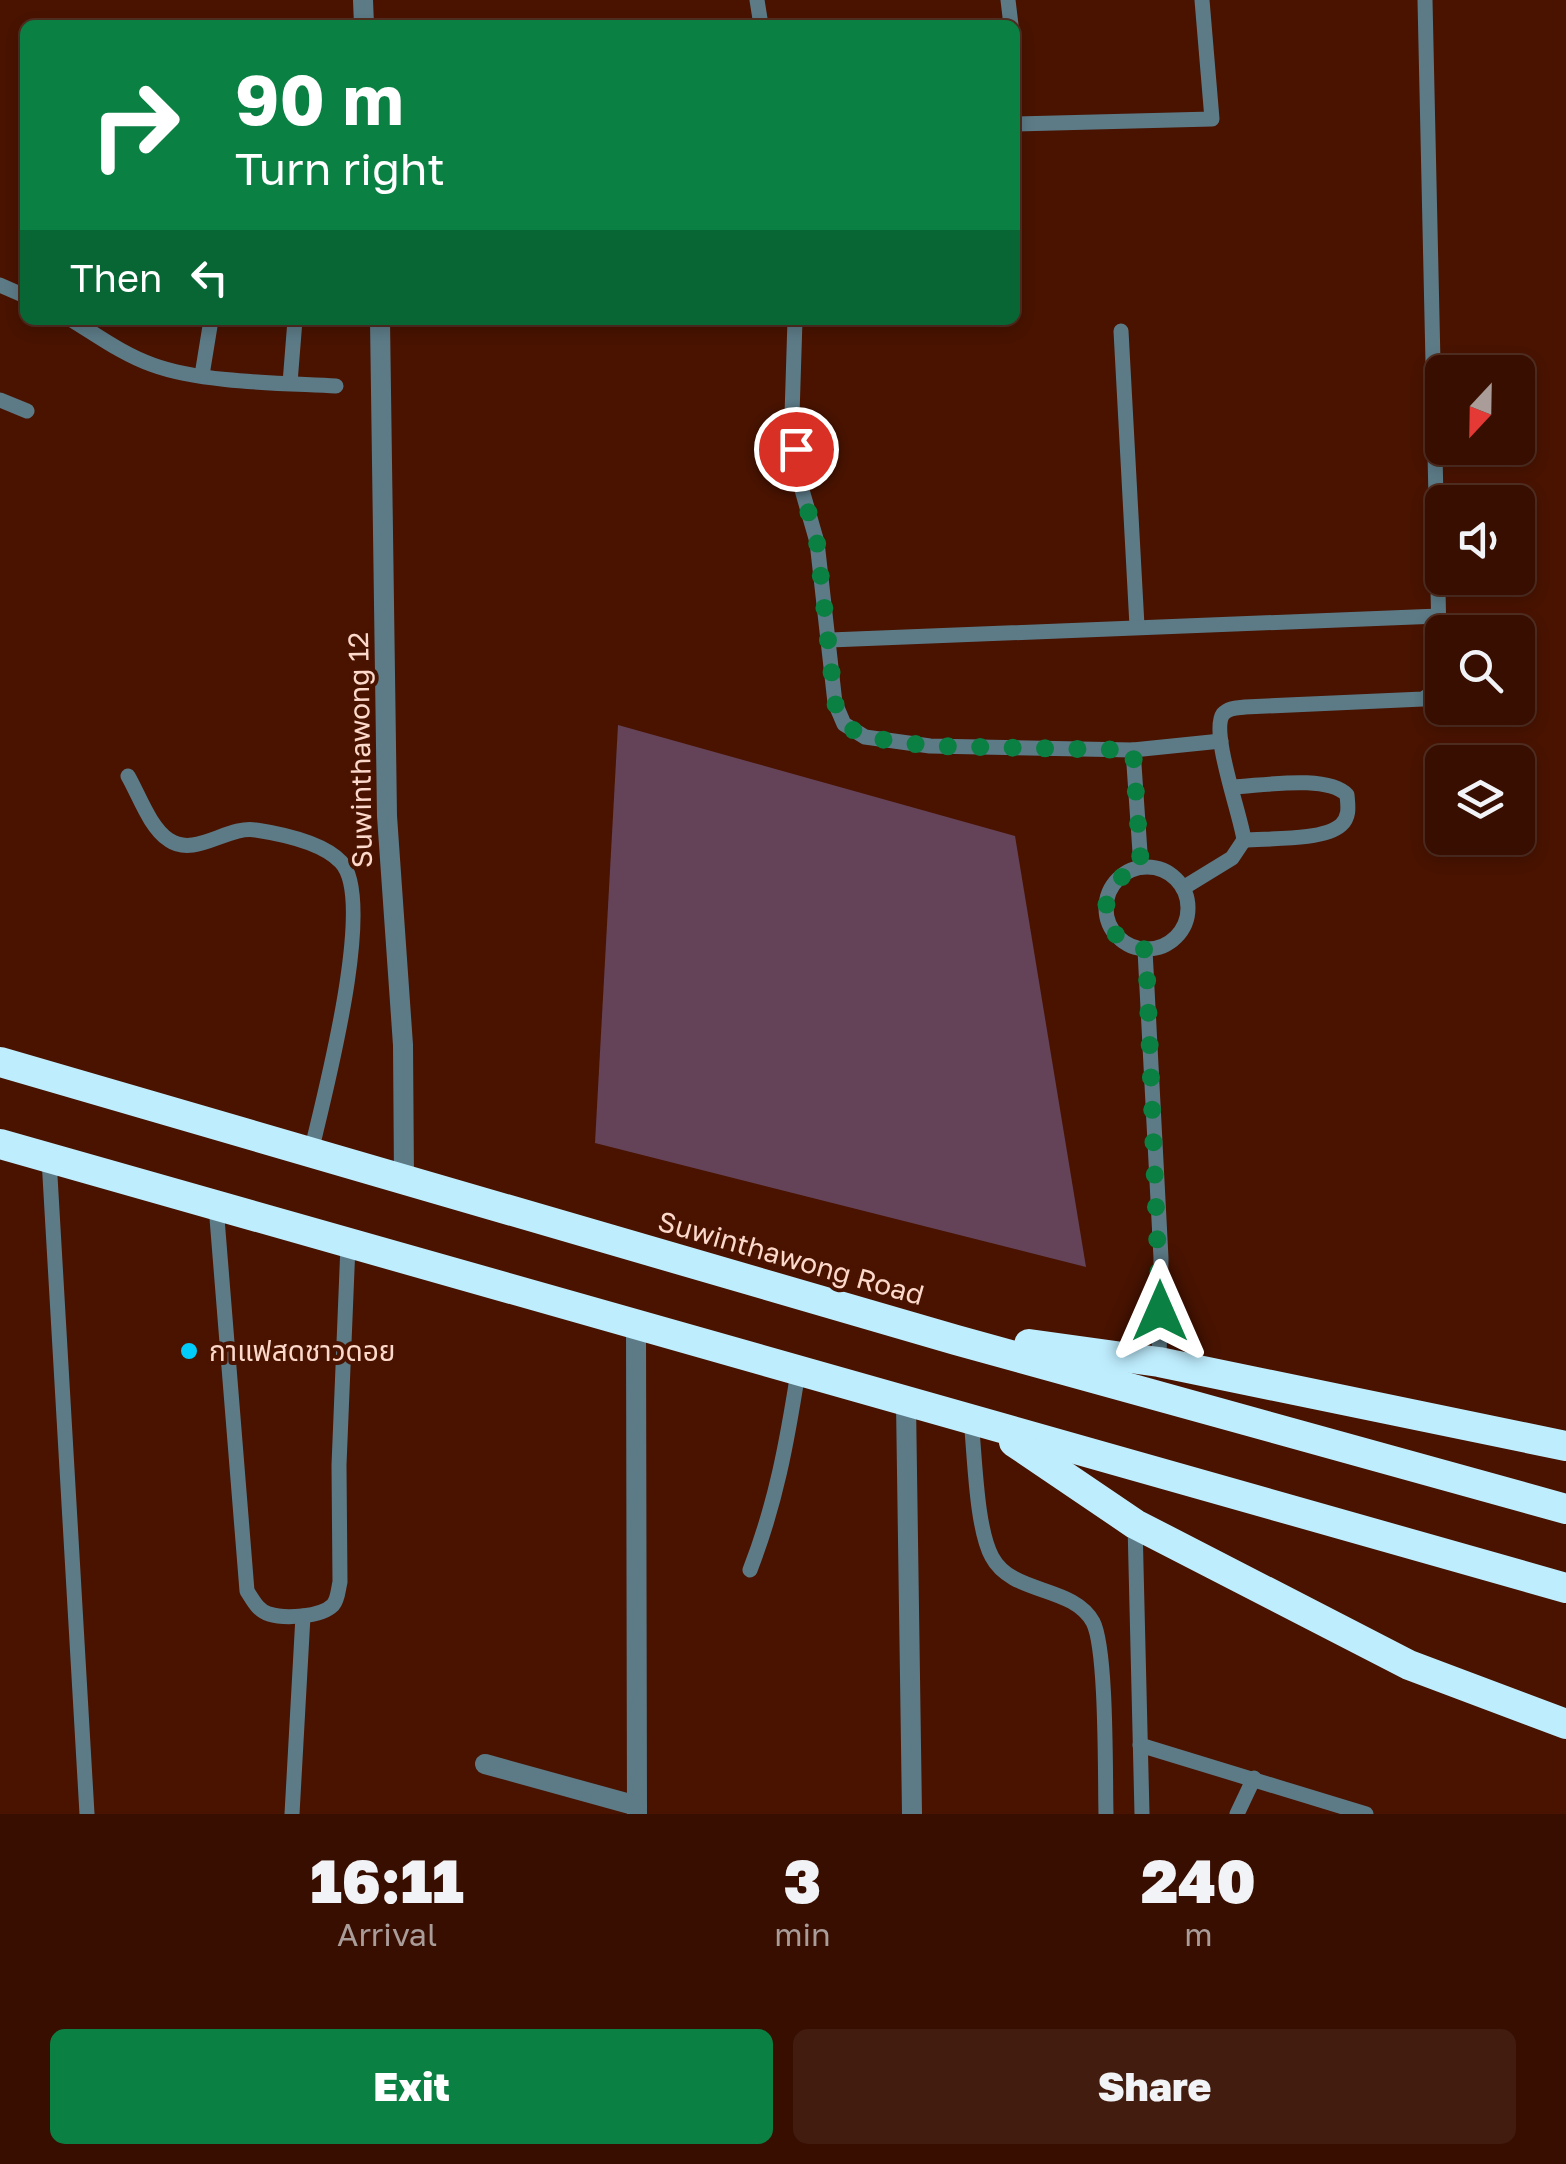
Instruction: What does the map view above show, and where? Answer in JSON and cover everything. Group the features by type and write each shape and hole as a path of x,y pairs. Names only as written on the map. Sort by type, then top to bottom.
{"highway":[{"name":"Suwinthawong Road","path":"0,1062 956,1340 1566,1509"},
{"path":"0,1144 1566,1588"},
{"path":"956,1340 1050,1346 1159,1362 1566,1446"},
{"path":"981,1424 1135,1524 1409,1666 1566,1724"}],"street":[{"name":"Suwinthawong 12","path":"380,325 386,816 403,1045 404,1179"},
{"path":"485,1764 637,1810 636,1326"},
{"path":"906,1403 912,1814"}],"lane":[{"path":"1020,124 1212,119 1202,0"},
{"path":"1424,0 1439,615"},
{"path":"80,325 158,368 336,386"},
{"path":"202,375 210,325"},
{"path":"290,383 294,325"},
{"path":"795,325 792,416 800,483 817,542 835,703 844,724 864,737 930,746 1133,750 1220,741"},
{"path":"1121,332 1137,626"},
{"path":"0,400 27,411"},
{"path":"830,640 1425,616"},
{"path":"1184,888 1232,858 1244,840 1220,741 1223,714 1231,708 1425,698"},
{"path":"1133,750 1141,867"},
{"path":"128,776 157,828 170,841 186,846 252,829 321,849 342,863 354,892 351,950 339,1031 310,1152"},
{"path":"1232,787 1318,783 1340,787 1348,795 1348,814 1342,825 1332,830 1244,840"},
{"path":"1141,867 1163,869 1184,888 1189,904 1178,937 1163,947 1146,950 1124,943 1110,927 1105,906 1112,885 1128,870 1141,867"},
{"path":"1146,950 1160,1258 1159,1362"},
{"path":"48,1159 88,1814"},
{"path":"216,1206 247,1591 256,1606 268,1614 303,1616 329,1609 336,1600 340,1582 339,1465 348,1245"},
{"path":"750,1570 768,1524 784,1464 798,1372"},
{"path":"981,1424 985,1538 993,1560 1010,1578 1082,1608 1099,1637 1106,1814"},
{"path":"1135,1524 1142,1814"},
{"path":"292,1814 303,1616"},
{"path":"1140,1745 1366,1814"},
{"path":"1237,1814 1254,1778"}],"shaded area":[{"path":"618,725 1015,836 1086,1267 595,1143"}],"place":[{"name":"กาแฟสดชาวดอย","path":"189,1351"}],"route":[{"path":"796,449 800,483 817,542 835,703 844,724 864,737 930,746 1133,750 1141,867 1128,870 1112,885 1105,906 1110,927 1124,943 1146,950 1160,1311"}]}
